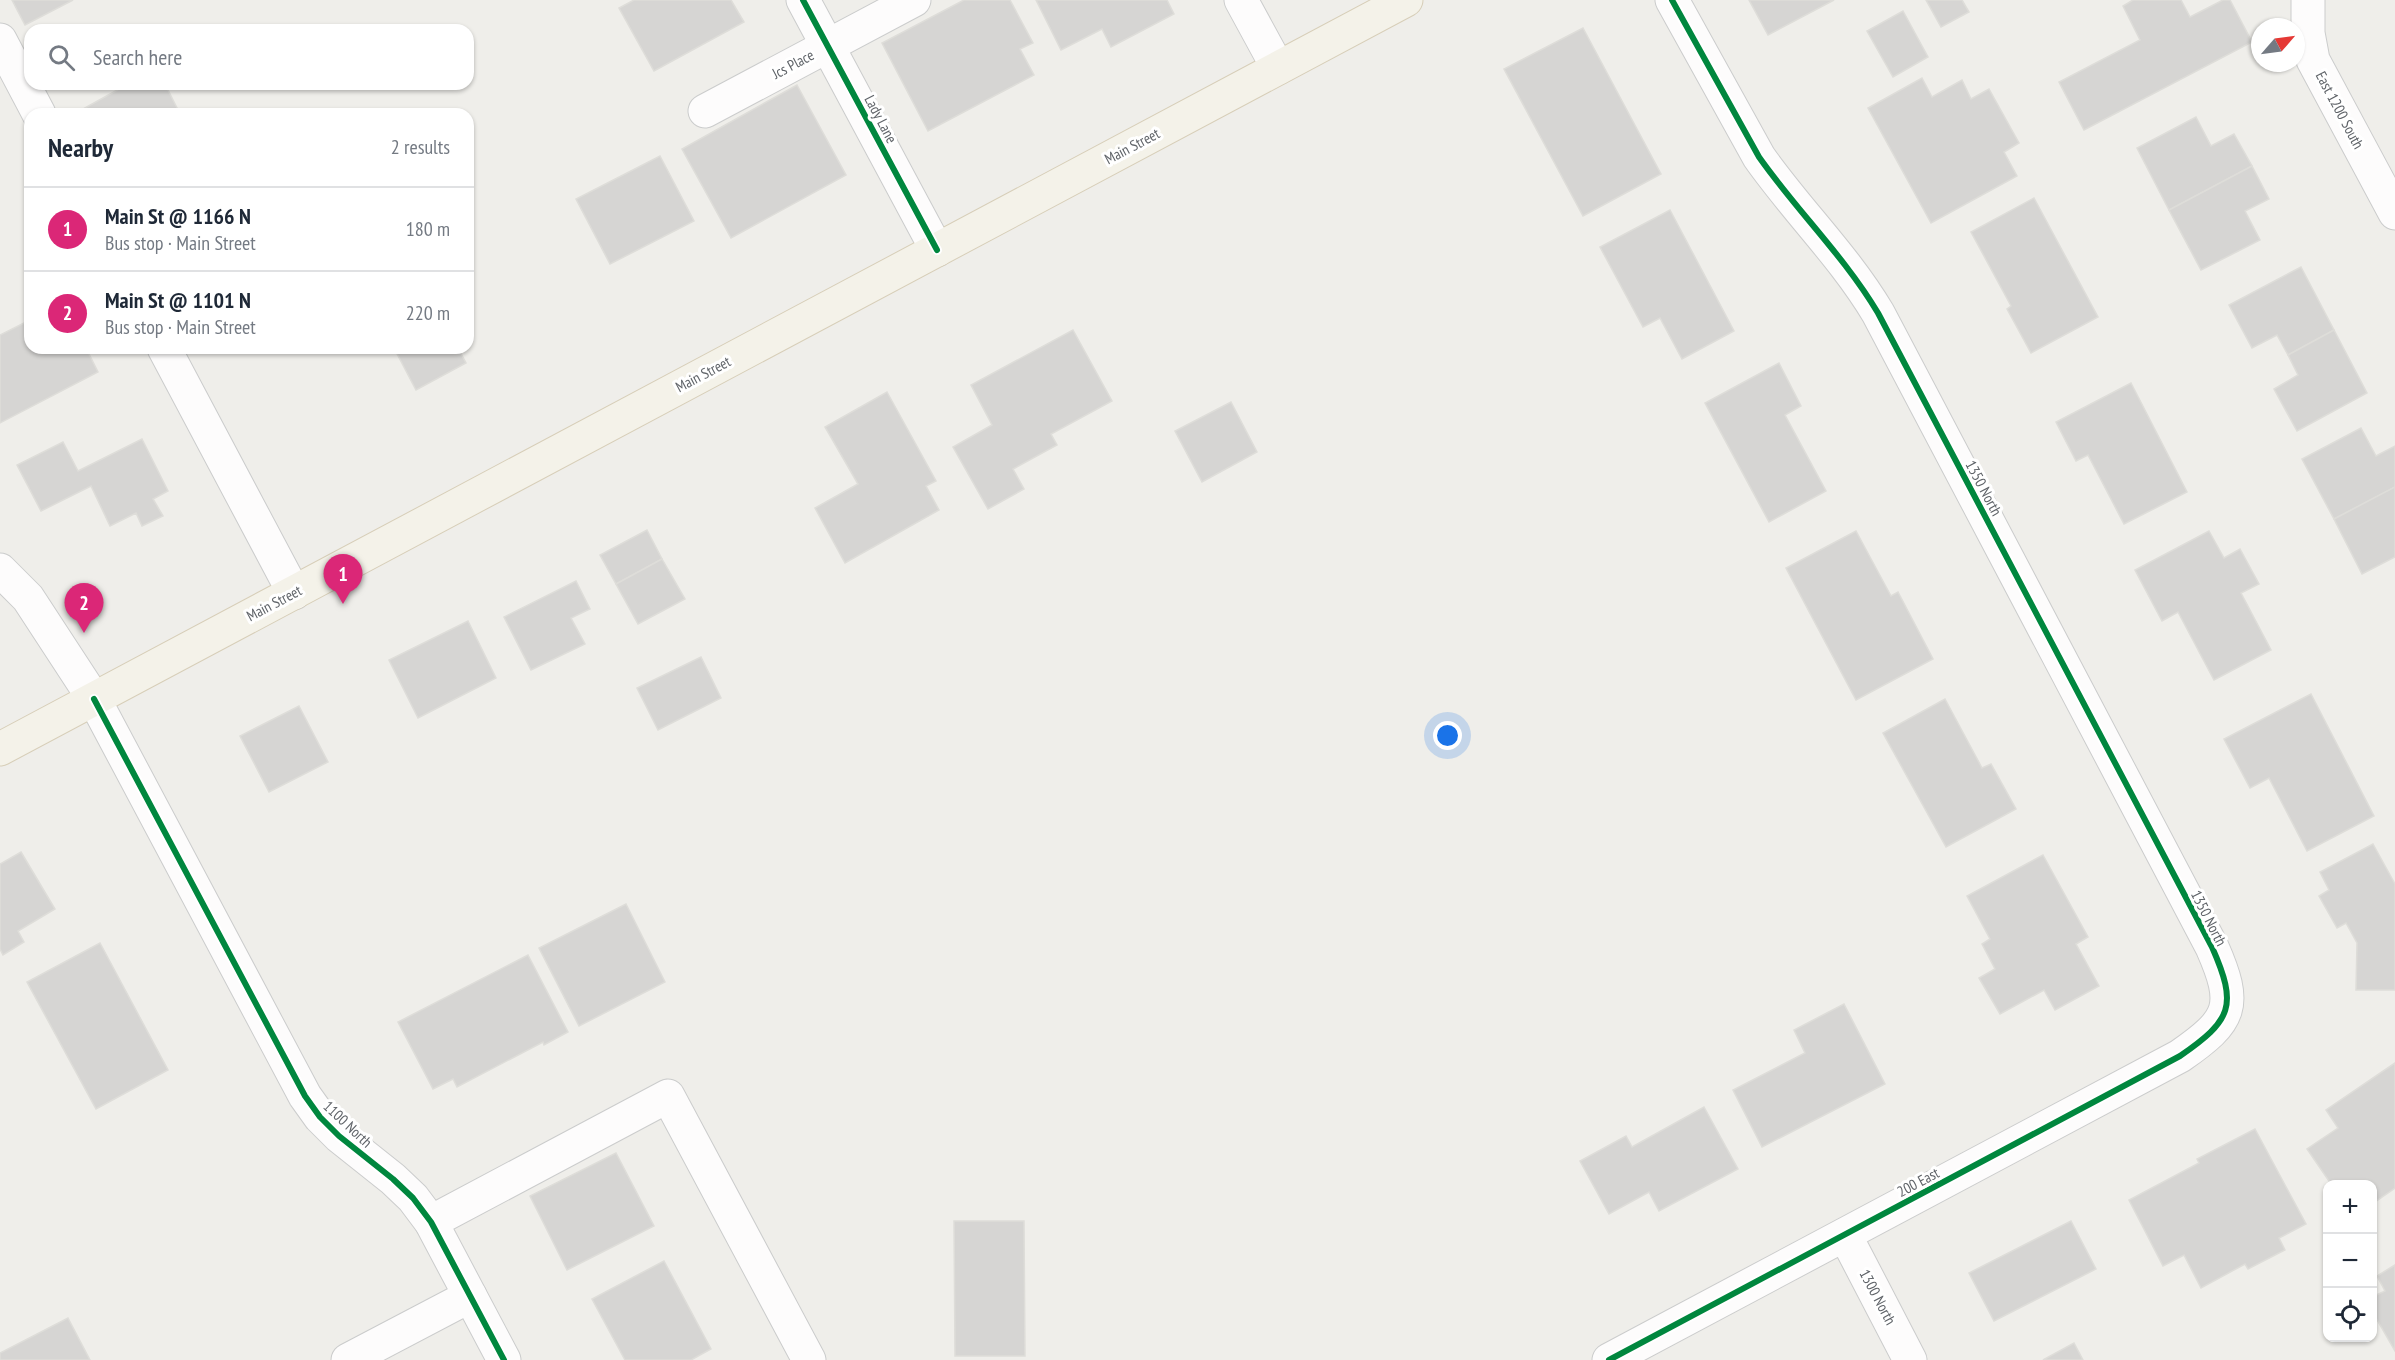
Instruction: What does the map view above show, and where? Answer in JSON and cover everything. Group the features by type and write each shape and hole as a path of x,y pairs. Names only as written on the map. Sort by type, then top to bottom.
{"main road":[{"name":"Main Street","path":"0,749 1406,0"}],"street":[{"name":"Lady Lane","path":"803,0 937,250"},
{"name":"Jcs Place","path":"705,111 914,0"},
{"path":"1241,0 1278,68"},
{"name":"1350 North","path":"1672,0 1759,157 1775,180 1847,266 1878,313 2211,947 2221,968 2227,991 2227,1012"},
{"name":"East 1200 South","path":"2308,0 2308,33 2313,60 2395,213"},
{"path":"0,40 24,86"},
{"path":"26,90 36,108"},
{"path":"167,354 294,593"},
{"name":"1100 North","path":"0,570 28,598 94,699 305,1096 320,1117 339,1136 413,1198 431,1222 504,1360"},
{"name":"200 East","path":"1609,1360 2180,1056 2216,1028 2227,1012"},
{"path":"431,1222 668,1096 809,1360"},
{"name":"1300 North","path":"1845,1235 1910,1360"},
{"path":"348,1360 470,1296"}],"building":[{"path":"12,0 73,0 27,24 24,24"},
{"path":"634,0 731,0 744,22 654,71 619,8"},
{"path":"964,0 1010,0 1033,43 1020,49 1034,75 928,131 882,43"},
{"path":"1036,0 1167,0 1174,14 1111,47 1102,29 1061,50"},
{"path":"1749,0 1834,0 1768,35"},
{"path":"1926,0 1962,0 1969,12 1941,27"},
{"path":"2133,0 2181,0 2190,17 2223,0 2230,0 2251,43 2084,130 2059,82 2140,40 2123,6"},
{"path":"1903,11 1928,57 1893,77 1867,31"},
{"path":"1583,28 1661,174 1583,216 1504,69"},
{"path":"1922,78 1932,97 1962,80 1971,99 1989,89 2019,143 2004,152 2017,176 1931,223 1868,108"},
{"path":"797,85 846,175 731,238 682,149"},
{"path":"117,90 168,90 177,108 85,108"},
{"path":"2196,117 2211,146 2234,134 2252,166 2169,210 2137,148"},
{"path":"660,156 694,221 610,264 576,199"},
{"path":"2252,166 2269,199 2245,211 2260,240 2201,270 2169,210"},
{"path":"2034,198 2098,317 2031,353 2007,309 2011,306 1971,232"},
{"path":"1670,210 1734,331 1682,359 1660,318 1643,327 1600,247"},
{"path":"2301,267 2334,330 2288,355 2277,335 2252,348 2229,305"},
{"path":"24,323 24,354 89,354 98,372 0,423 0,335"},
{"path":"1073,330 1112,401 1051,434 1057,445 1013,469 1024,489 988,509 953,447 992,425 971,385"},
{"path":"2334,330 2367,393 2297,431 2274,389 2298,375 2288,355"},
{"path":"397,354 461,354 466,363 416,390"},
{"path":"1779,363 1801,406 1785,415 1826,491 1769,522 1705,403"},
{"path":"2131,383 2187,492 2124,524 2088,455 2076,461 2056,422"},
{"path":"887,392 936,481 926,486 939,510 845,563 815,508 858,484 825,427"},
{"path":"1231,402 1257,452 1202,482 1175,431"},
{"path":"2361,428 2376,456 2395,446 2395,487 2334,519 2302,459"},
{"path":"142,439 168,491 153,499 163,516 142,526 136,513 110,526 91,486 41,511 17,465 63,442 78,471"},
{"path":"2395,487 2395,557 2362,574 2334,519"},
{"path":"647,530 662,559 616,584 600,555"},
{"path":"1856,531 1891,596 1898,592 1933,659 1856,700 1786,568"},
{"path":"2209,531 2224,558 2240,549 2259,584 2241,593 2271,650 2214,680 2178,612 2162,621 2135,570"},
{"path":"662,559 685,599 638,624 616,584"},
{"path":"576,581 590,609 571,618 585,644 531,670 504,617"},
{"path":"468,621 496,678 418,718 389,660"},
{"path":"701,657 721,698 658,730 637,688"},
{"path":"2311,694 2374,816 2307,851 2269,778 2250,788 2224,739"},
{"path":"1945,699 1982,768 1991,764 2016,809 1946,847 1883,733"},
{"path":"299,706 328,762 269,792 240,736"},
{"path":"2373,844 2395,884 2395,990 2356,990 2357,943 2346,923 2337,928 2319,896 2329,890 2320,872"},
{"path":"21,852 55,909 18,931 24,942 3,955 0,949 0,864"},
{"path":"2043,855 2088,937 2076,944 2099,986 2055,1010 2044,990 2000,1014 1979,978 1995,969 1982,944 1990,939 1967,896"},
{"path":"626,904 665,982 579,1026 539,948"},
{"path":"100,943 168,1070 96,1109 27,982"},
{"path":"528,955 568,1032 544,1045 543,1042 457,1087 453,1079 433,1089 398,1022"},
{"path":"1844,1004 1885,1084 1762,1147 1733,1090 1805,1053 1794,1030"},
{"path":"2395,1063 2395,1188 2377,1201 2377,1180 2328,1180 2307,1149 2338,1128 2326,1110"},
{"path":"1704,1107 1738,1169 1659,1211 1649,1192 1609,1214 1580,1161 1626,1136 1632,1147"},
{"path":"2255,1129 2306,1224 2279,1238 2285,1250 2248,1269 2245,1264 2201,1288 2184,1255 2163,1266 2129,1200 2199,1163 2197,1159"},
{"path":"616,1153 654,1226 567,1270 530,1196"},
{"path":"954,1221 1024,1221 1025,1356 955,1356"},
{"path":"2071,1221 2096,1269 1994,1321 1969,1273"},
{"path":"664,1261 711,1349 691,1360 625,1360 592,1299"},
{"path":"2395,1265 2395,1351 2377,1320 2377,1295 2385,1291 2377,1276"},
{"path":"68,1318 90,1360 0,1360 0,1353"},
{"path":"2074,1343 2083,1360 2043,1360"}],"cycle path":[{"path":"803,0 937,250"},
{"path":"1609,1360 2180,1056 2211,1032 2220,1021 2227,998 2225,984 2212,947 1878,313 1850,272 1759,157 1672,0"},
{"path":"94,699 305,1096 320,1117 339,1136 413,1198 431,1222 504,1360"}],"place":[{"name":"Main St @ 1166 N","path":"343,604"},
{"name":"Main St @ 1101 N","path":"84,633"}]}
